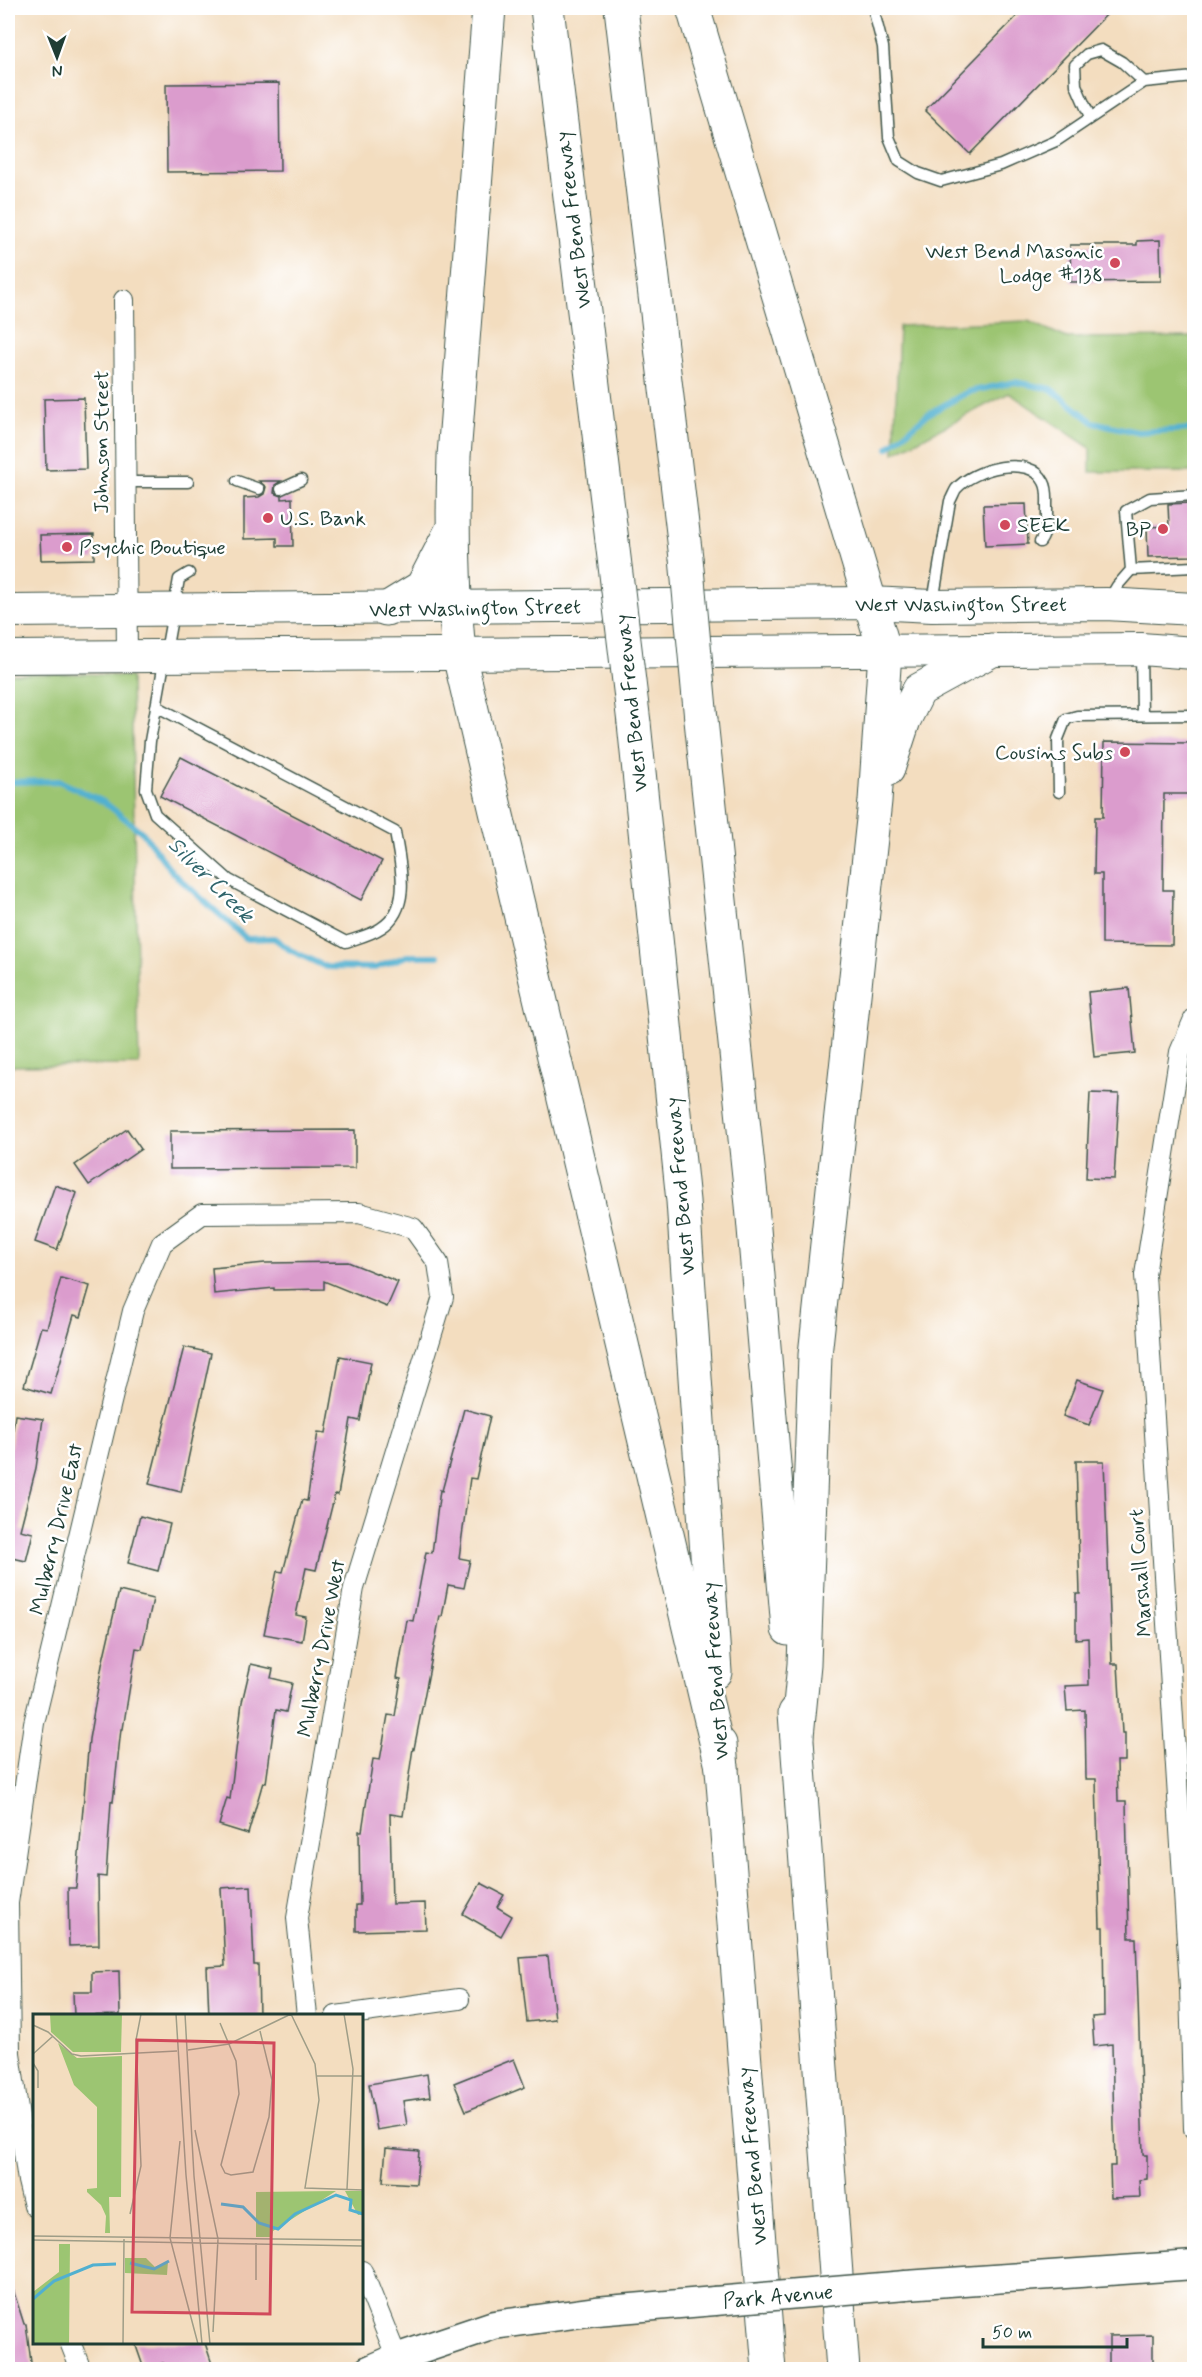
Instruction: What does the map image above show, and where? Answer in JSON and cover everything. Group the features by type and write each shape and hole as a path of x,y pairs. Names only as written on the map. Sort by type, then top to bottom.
{"highway":[{"path":"489,8 454,456 452,528 454,608 459,655 722,1767"},
{"name":"West Bend Freeway","path":"547,8 634,723 683,1201 722,1767 769,2370"},
{"path":"621,8 687,558 701,720 752,1204 796,1736 843,2370"},
{"path":"693,8 885,652 874,801 815,1355 804,1664 796,1736"},
{"path":"386,609 422,587 452,528"},
{"path":"874,801 891,763 904,720 919,690 992,650"}],"main road":[{"name":"West Washington Street","path":"8,611 871,603 932,606 1106,604 1194,609"},
{"path":"8,657 1142,649 1194,653"}],"street":[{"name":"Johnson Street","path":"124,300 127,657"},
{"name":"Marshall Court","path":"1194,1019 1180,1052 1145,1275 1190,1988 1194,2129"},
{"name":"Mulberry Drive East","path":"33,2202 10,2053 8,1904 34,1723 133,1311 162,1243 202,1214 358,1213 413,1228 438,1263"},
{"name":"Mulberry Drive West","path":"307,2014 297,1918 352,1600 443,1298 438,1263"},
{"path":"350,2014 459,1999"},
{"name":"Park Avenue","path":"369,2370 399,2364 494,2325 596,2311 906,2285 1194,2265"},
{"path":"363,2274 399,2364"},
{"path":"70,2344 81,2370"}],"lane":[{"path":"873,8 883,47 889,137 899,161 918,173 941,181 1001,165 1056,141 1144,82 1194,77"},
{"path":"1090,117 1076,85 1074,65 1087,54 1101,50 1122,62 1144,82"},
{"path":"932,606 950,501 956,489 970,478 988,470 1009,466 1026,468 1038,474 1045,483 1047,505 1047,525 1040,542"},
{"path":"281,489 301,480"},
{"path":"125,483 188,482"},
{"path":"237,482 259,489"},
{"path":"1131,570 1125,511 1150,498 1194,495"},
{"path":"1106,604 1117,586 1131,570 1194,567"},
{"path":"156,706 395,832 403,883 396,914 381,929 346,942 229,880 155,814 146,789 150,741 172,610 179,579 189,573"},
{"path":"1142,649 1142,715"},
{"path":"1059,792 1059,739 1066,719 1077,716 1194,715"}],"green space":[{"path":"1028,321 1067,338 1194,337 1194,472 1090,472 1090,448 1009,393 894,453 899,326"},
{"path":"8,674 91,674 131,677 139,1065 8,1066"}],"building":[{"path":"1025,8 1113,8 970,154 925,110"},
{"path":"279,83 280,171 167,172 166,84"},
{"name":"West Bend Masonic Lodge #138","path":"1160,240 1161,281 1071,282 1070,245 1137,245 1137,241"},
{"path":"84,398 86,469 46,470 44,399"},
{"name":"U.S. Bank","path":"259,481 281,481 275,485 274,493 282,496 282,499 292,498 293,546 277,546 277,538 244,539 244,498 259,497 264,494 266,487"},
{"path":"1191,503 1194,556 1148,557 1147,527 1169,526 1168,504"},
{"name":"SEEK","path":"1026,504 1028,544 985,546 983,505"},
{"name":"Psychic Boutique","path":"94,534 94,559 41,560 40,535"},
{"path":"1104,742 1194,743 1194,794 1164,794 1163,890 1173,890 1172,945 1102,944 1102,874 1094,874 1095,817 1103,817"},
{"path":"181,757 382,861 361,900 160,796"},
{"path":"1129,988 1135,1053 1094,1057 1088,992"},
{"path":"1090,1093 1119,1094 1114,1179 1086,1178"},
{"path":"127,1129 141,1149 89,1185 75,1165"},
{"path":"355,1130 355,1168 170,1169 170,1131"},
{"path":"55,1185 77,1193 57,1250 35,1242"},
{"path":"348,1262 398,1282 387,1307 324,1281 324,1289 274,1290 274,1288 214,1294 212,1268 265,1263"},
{"path":"61,1278 90,1286 81,1317 74,1315 51,1394 24,1386 41,1327 47,1328"},
{"path":"184,1347 211,1353 181,1492 149,1484"},
{"path":"340,1356 371,1362 360,1421 351,1419 338,1495 335,1494 316,1570 306,1568 296,1615 306,1617 302,1641 264,1634 277,1571 283,1572 302,1500 307,1501 318,1432 326,1433"},
{"path":"1077,1380 1103,1389 1089,1425 1063,1416"},
{"path":"464,1409 490,1416 476,1479 470,1478 459,1558 470,1560 464,1588 448,1585 413,1748 403,1816 390,1814 392,1904 425,1903 426,1929 356,1931 356,1905 360,1905 359,1831 362,1831 373,1759 380,1760 388,1715 395,1716 401,1679 397,1678 407,1620 413,1621 426,1552 432,1553 440,1490 442,1491"},
{"path":"15,1415 43,1419 36,1468 20,1530 33,1533 26,1561 8,1557 8,1467"},
{"path":"1076,1461 1104,1461 1112,1664 1118,1664 1122,1733 1125,1733 1125,1761 1117,1761 1118,1801 1126,1801 1129,1938 1136,1938 1143,2155 1147,2155 1147,2179 1139,2180 1140,2197 1111,2198 1110,2166 1115,2166 1112,2044 1094,2046 1092,2017 1104,2016 1103,1927 1100,1927 1096,1779 1086,1779 1085,1710 1067,1711 1065,1686 1089,1685 1088,1638 1076,1639 1076,1594 1080,1594"},
{"path":"140,1516 170,1524 158,1571 128,1563"},
{"path":"119,1591 153,1599 142,1649 136,1648 123,1729 121,1729 113,1802 111,1801 106,1877 98,1876 99,1945 69,1946 68,1888 76,1888 89,1739 102,1665"},
{"path":"251,1664 273,1669 271,1678 292,1683 286,1712 276,1710 266,1783 263,1782 248,1834 219,1825 227,1798 230,1799 242,1702"},
{"path":"481,1883 504,1895 497,1907 512,1916 501,1936 463,1914"},
{"path":"251,1886 254,1965 258,1965 259,2014 209,2014 207,1967 225,1966 221,1888"},
{"path":"548,1956 555,2019 527,2022 520,1958"},
{"path":"119,1971 120,2014 74,2014 73,1992 92,1992 92,1972"},
{"path":"514,2059 525,2087 466,2111 454,2083"},
{"path":"427,2074 430,2097 403,2101 407,2125 377,2130 369,2084"},
{"path":"386,2148 419,2151 416,2184 383,2182"},
{"path":"11,2283 24,2324 26,2324 32,2370 8,2370 8,2284"},
{"path":"1153,2335 1153,2370 1109,2370 1109,2336"},
{"path":"135,2344 205,2344 213,2367 205,2370 165,2370 163,2363 144,2369"}],"waterway":[{"name":"Silver Creek","path":"888,448 928,414 968,392 1015,382 1051,389 1093,422 1137,432 1194,429"},
{"name":"Silver Creek","path":"8,782 59,781 104,802 143,833 173,873 247,939 274,938 290,950 326,967 375,968 407,956 438,956"}],"place":[{"name":"West Bend Masonic Lodge #138","path":"1115,263"},
{"name":"U.S. Bank","path":"268,518"},
{"name":"SEEK","path":"1005,525"},
{"name":"BP","path":"1163,529"},
{"name":"Psychic Boutique","path":"67,547"},
{"name":"Cousins Subs","path":"1125,752"}]}
